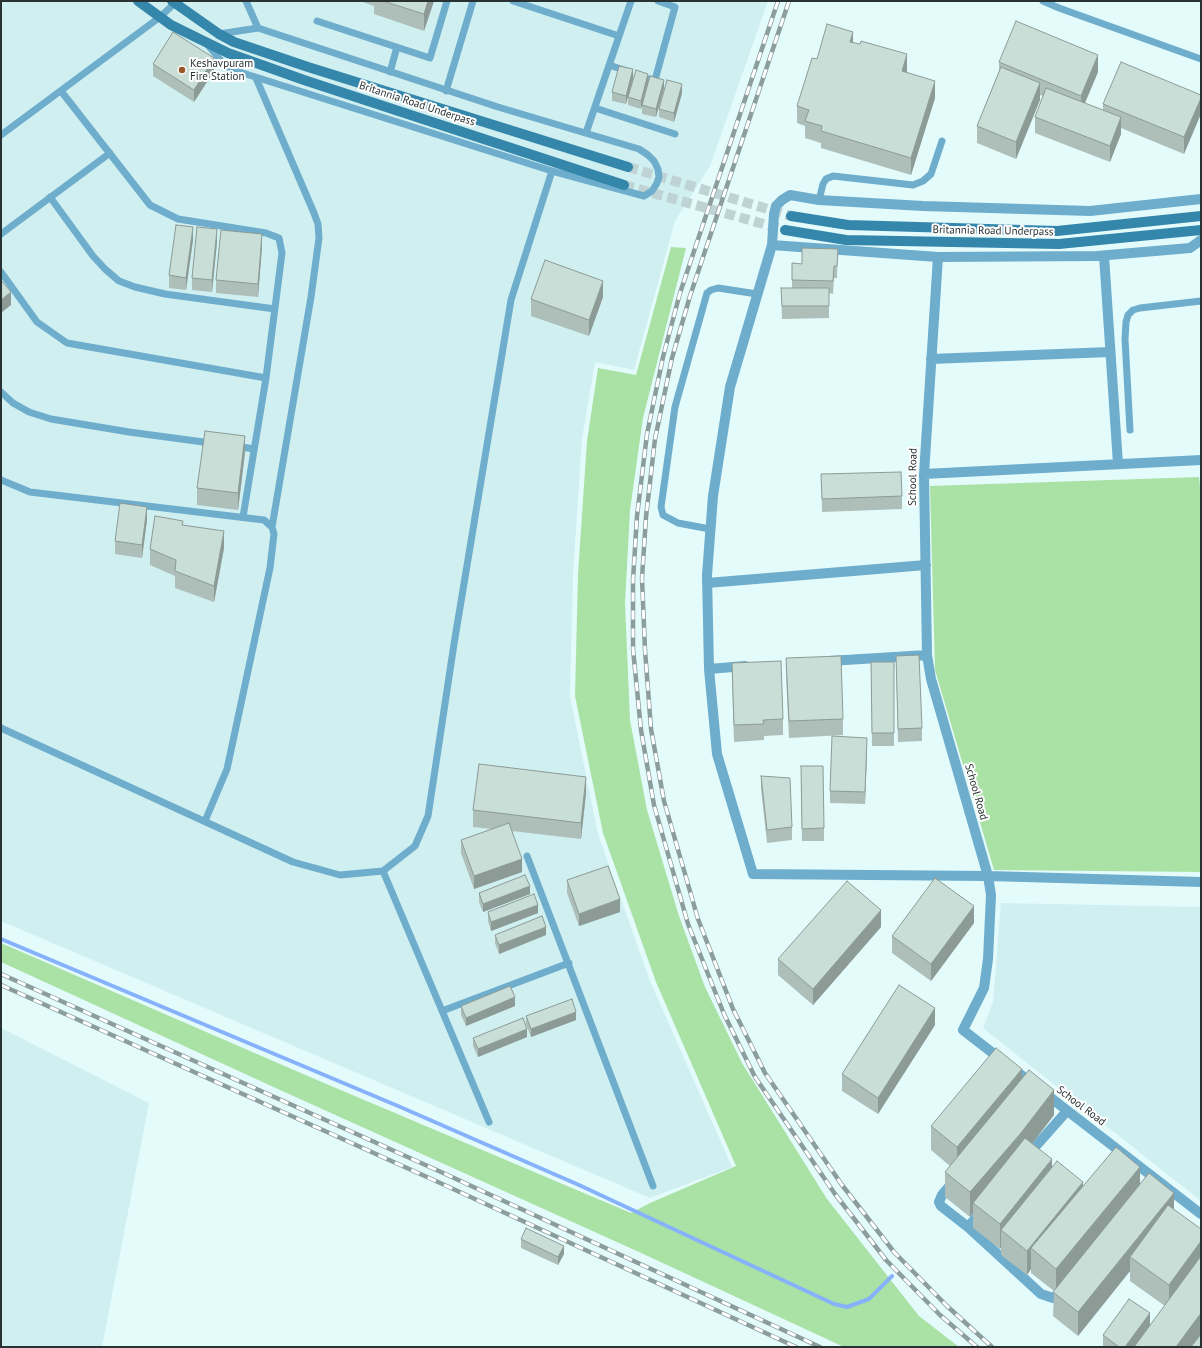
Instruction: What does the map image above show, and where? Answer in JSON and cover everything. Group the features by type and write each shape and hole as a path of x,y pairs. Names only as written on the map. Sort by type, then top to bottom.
{"main road":[{"name":"Britannia Road Underpass","path":"138,1 171,25 228,54 624,185"},
{"name":"Britannia Road Underpass","path":"173,2 219,34 234,42 308,67 628,167"},
{"name":"Britannia Road Underpass","path":"791,216 848,225 1057,230 1201,216"},
{"name":"Britannia Road Underpass","path":"785,230 846,240 1059,244 1201,230"}],"street":[{"path":"1201,199 1090,211 923,206 819,200 790,196 782,200 776,206 772,245 730,387 712,496 707,583 709,669 717,754 753,874 988,876 1201,882"},
{"path":"772,245 938,257 1104,256 1190,248 1201,240"},
{"path":"1104,256 1118,464"},
{"name":"School Road","path":"938,257 924,474 927,655 931,679 988,876 991,895 988,958 984,988 963,1030 1032,1089 1067,1111 1154,1182 1201,1214"},
{"path":"931,359 1110,352"},
{"path":"924,474 1201,460"},
{"path":"707,583 926,565"},
{"path":"818,662 927,655"},
{"path":"709,669 756,666"},
{"path":"1034,1166 1021,1163 1067,1111"},
{"path":"957,1177 942,1195 939,1202 941,1206 1001,1251 1041,1294 1053,1298 1061,1293 1068,1285"},
{"path":"968,1227 988,1203"}],"lane":[{"path":"246,1 258,28"},
{"path":"317,21 430,58 447,1"},
{"path":"446,91 473,1"},
{"path":"513,1 619,36"},
{"path":"586,133 631,1"},
{"path":"640,75 655,80 676,7 658,1"},
{"path":"1043,1 1201,59"},
{"path":"1,135 160,17 173,2"},
{"path":"205,42 227,68 552,171 640,196 644,196 652,191 659,177 658,169 648,155 639,149 446,91 258,28 219,34"},
{"path":"390,72 397,47"},
{"path":"609,65 632,73"},
{"path":"205,821 227,769 270,568 274,534 272,527 311,297 319,238 318,224 314,213 256,78"},
{"path":"61,91 150,205 178,219 266,233 279,238 282,253 266,378 243,517"},
{"path":"595,108 675,134"},
{"path":"819,200 823,184 826,179 833,176 913,185 923,181 931,174 942,141"},
{"path":"1,234 110,153"},
{"path":"1,728 293,862 340,875 383,871 414,846 428,816 454,644 511,300 552,171"},
{"path":"50,197 93,256 119,281 135,287 165,294 274,310"},
{"path":"1,272 37,322 67,343 266,378"},
{"path":"710,529 678,523 664,515 661,507 675,407 706,293 718,288 757,294"},
{"path":"1130,430 1125,338 1128,315 1133,310 1140,308 1201,301"},
{"path":"1,392 13,403 29,412 51,419 215,444"},
{"path":"231,446 254,449"},
{"path":"1,480 30,492 264,520 272,527"},
{"path":"527,856 653,1186"},
{"path":"383,871 489,1122"},
{"path":"442,1011 569,963"}],"shaded area":[{"path":"1,1 768,1 710,166 675,221 634,370 595,362 582,439 573,574 570,696 598,834 650,981 732,1167 650,1198 1,921"},
{"path":"1001,903 1201,907 1201,1201 983,1028 993,1002"},
{"path":"1,1028 149,1103 102,1347 1,1347"}],"green space":[{"path":"671,247 686,248 643,418 630,510 625,603 630,720 647,810 679,916 705,987 742,1063 827,1199 919,1316 959,1347 844,1347 639,1252 1,962 1,943 310,1077 631,1213 650,1203 736,1166 656,982 603,833 575,696 578,574 587,441 598,368 636,375"},
{"path":"1199,477 1201,498 1201,872 994,870 935,670 930,486"}],"building":[{"path":"383,1 428,1 424,14"},
{"path":"1016,21 1098,55 1081,96 999,62"},
{"path":"827,24 853,32 850,42 860,44 861,41 907,54 902,71 935,81 911,158 821,131 822,126 805,121 809,110 797,106 812,58 817,59"},
{"path":"173,32 214,58 194,90 153,64"},
{"path":"1121,62 1201,95 1184,137 1103,104"},
{"path":"619,66 633,69 626,96 612,92"},
{"path":"1001,67 1040,83 1016,142 977,126"},
{"path":"636,70 648,74 641,101 628,97"},
{"path":"650,76 664,80 656,109 642,105"},
{"path":"667,80 682,84 674,113 659,109"},
{"path":"1046,88 1121,117 1110,146 1035,117"},
{"path":"176,225 193,227 186,278 169,275"},
{"path":"197,227 217,229 212,280 192,278"},
{"path":"221,230 262,234 258,284 216,280"},
{"path":"802,248 838,249 837,266 834,266 833,281 792,280 792,263 802,264"},
{"path":"545,260 603,281 589,320 531,299"},
{"path":"1,280 11,292 1,300"},
{"path":"781,288 829,288 829,306 782,306"},
{"path":"205,431 245,436 238,493 197,488"},
{"path":"901,472 902,496 822,499 821,474"},
{"path":"120,503 147,507 142,545 115,541"},
{"path":"155,516 183,521 182,525 224,531 214,586 175,571 176,560 150,549"},
{"path":"919,655 922,728 898,729 896,656"},
{"path":"841,656 843,719 789,721 786,658"},
{"path":"781,661 783,719 763,720 764,724 734,725 732,663"},
{"path":"871,662 894,662 894,733 872,733"},
{"path":"832,736 867,738 865,792 830,791"},
{"path":"479,764 586,777 581,823 473,810"},
{"path":"801,766 823,766 824,828 802,829"},
{"path":"761,776 790,778 792,827 767,830"},
{"path":"509,823 522,859 474,876 461,840"},
{"path":"608,866 620,899 579,914 567,880"},
{"path":"525,875 530,886 483,904 479,893"},
{"path":"935,878 974,906 931,964 892,936"},
{"path":"847,881 881,910 813,989 778,959"},
{"path":"534,894 538,905 491,922 488,912"},
{"path":"542,916 546,927 499,945 495,935"},
{"path":"899,985 935,1008 878,1098 842,1074"},
{"path":"510,986 515,997 466,1018 461,1006"},
{"path":"572,999 576,1012 531,1029 526,1016"},
{"path":"523,1018 527,1029 478,1049 473,1038"},
{"path":"996,1048 1022,1069 957,1147 931,1126"},
{"path":"1029,1070 1054,1090 1021,1133 970,1192 945,1172"},
{"path":"1025,1138 1052,1159 1000,1224 973,1203"},
{"path":"1116,1147 1140,1167 1056,1269 1031,1248"},
{"path":"1057,1161 1083,1182 1027,1251 1001,1230"},
{"path":"1149,1173 1174,1193 1078,1312 1053,1292"},
{"path":"1168,1205 1201,1229 1201,1241 1169,1285 1130,1257"},
{"path":"526,1228 564,1246 558,1257 521,1239"},
{"path":"1201,1256 1201,1313 1176,1347 1134,1347"},
{"path":"1129,1299 1150,1313 1125,1347 1119,1347 1103,1335"},
{"path":"1201,1334 1201,1347 1191,1347"}],"waterway":[{"path":"1,939 398,1106 579,1185 834,1304 847,1307 869,1299 892,1276"}],"tunnel":[{"path":"628,167 791,216"},
{"path":"624,185 785,230"}],"railway":[{"path":"778,1 680,293 663,357 647,434 637,516 633,580 633,649 641,730 654,805 688,924 724,1014 755,1077 835,1194 886,1260 940,1315 977,1347"},
{"path":"789,1 690,296 672,358 655,439 646,517 642,578 645,650 651,729 664,801 698,919 733,1009 765,1073 842,1185 894,1252 947,1306 992,1347"},
{"path":"1,974 441,1172 820,1347"},
{"path":"1,985 438,1182 796,1347"}],"place":[{"name":"Keshavpuram Fire Station","path":"182,70"}]}
